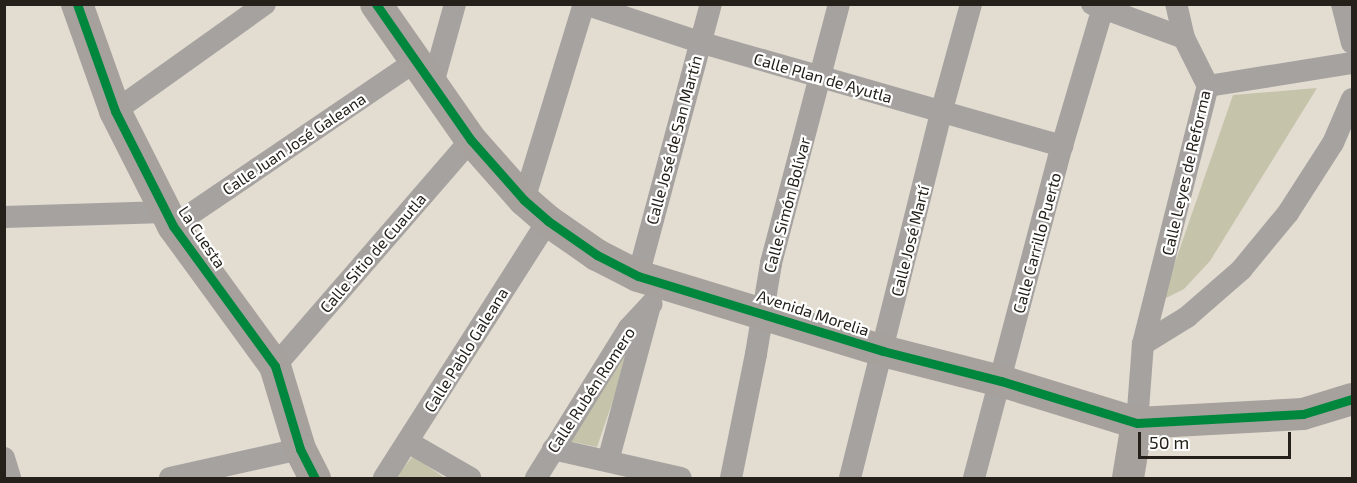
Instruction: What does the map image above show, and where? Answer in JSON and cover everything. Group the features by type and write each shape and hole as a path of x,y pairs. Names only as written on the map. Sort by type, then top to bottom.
{"street":[{"name":"La Cuesta","path":"78,4 115,111 170,219 275,366 300,449 315,478"},
{"path":"115,111 265,4"},
{"name":"Avenida Morelia","path":"376,4 471,140 524,200 548,221 597,255 650,287 761,312 883,351 1001,381 1137,423 1303,414 1353,399"},
{"path":"432,87 455,4"},
{"path":"524,200 585,4"},
{"name":"Calle Plan de Ayutla","path":"585,4 699,42 1062,146"},
{"name":"Calle José de San Martín","path":"608,461 650,287 699,42 711,4"},
{"name":"Calle Simón Bolívar","path":"731,478 756,354 761,312 771,262 839,4"},
{"name":"Calle José Martí","path":"850,478 941,113 971,4"},
{"name":"Calle Leyes de Reforma","path":"1137,423 1143,344 1208,86 1184,38 1176,4"},
{"path":"1342,4 1353,43"},
{"path":"1098,6 1147,14 1184,38"},
{"name":"Calle Carrillo Puerto","path":"974,478 1098,6"},
{"name":"Calle Juan José Galeana","path":"170,219 416,61"},
{"path":"1208,86 1353,63"},
{"path":"1143,344 1187,317 1241,270 1294,203 1333,144 1353,99"},
{"name":"Calle Sitio de Cuautla","path":"275,366 471,140"},
{"path":"4,217 170,219"},
{"name":"Calle Pablo Galeana","path":"384,478 548,221"},
{"name":"Calle Rubén Romero","path":"536,478 629,328 650,287"},
{"path":"1128,478 1137,423"},
{"path":"408,442 470,478"},
{"path":"170,478 300,449"},
{"path":"553,449 681,478"},
{"path":"4,458 10,478"}],"green space":[{"path":"1317,88 1210,261 1184,289 1162,300 1233,95"},
{"path":"641,318 597,447 564,440"},
{"path":"413,456 445,478 395,478"}],"cycle path":[{"path":"77,4 115,111 173,226 275,366 300,449 315,478"},
{"path":"376,4 471,140 524,200 548,221 597,255 638,276 883,351 1001,381 1137,423 1303,414 1352,399"}]}
